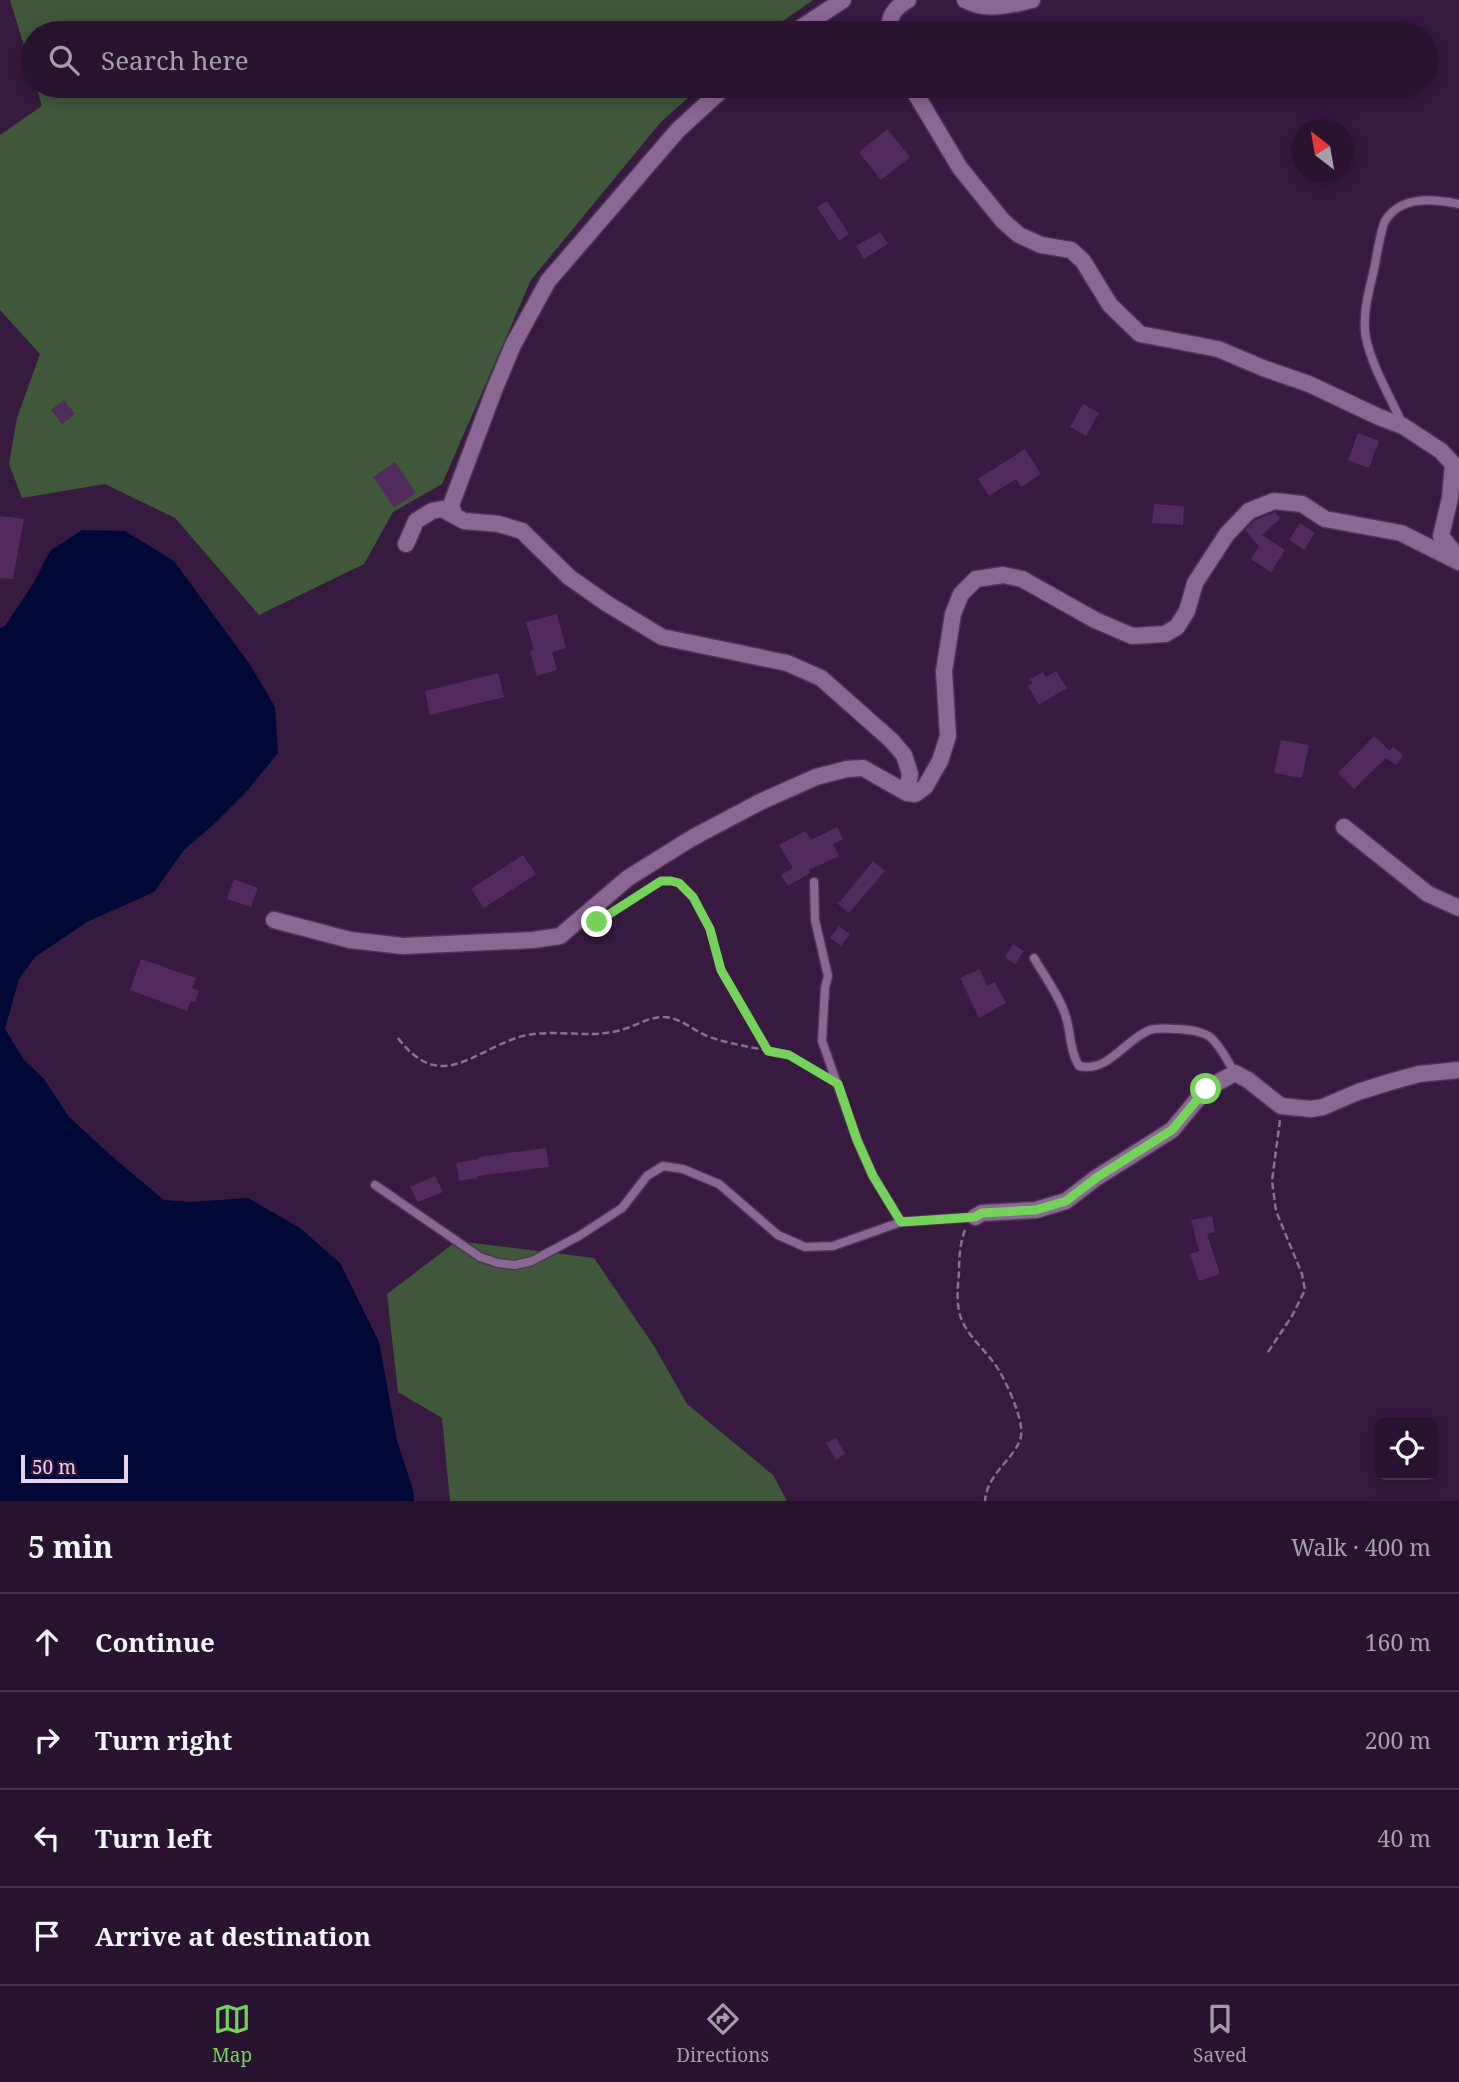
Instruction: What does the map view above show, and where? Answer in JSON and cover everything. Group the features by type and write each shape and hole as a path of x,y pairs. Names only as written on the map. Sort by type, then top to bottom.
{"street":[{"path":"811,21 843,0"},
{"path":"889,21 895,8 908,0"},
{"path":"965,0 974,5 997,8 1032,0"},
{"path":"454,514 451,505 495,388 513,345 548,281 678,130 713,98"},
{"path":"918,98 960,168 1003,220 1018,235 1041,245 1072,250 1083,261 1110,305 1140,334 1218,349 1310,384 1404,426 1441,452 1453,464 1450,498 1441,536 1459,560"},
{"path":"274,920 350,940 403,946 533,940 560,936 628,878 692,838 760,802 816,777 863,768 907,793 915,794 925,787 940,761 948,736 944,671 953,614 961,594 976,579 1003,575 1022,579 1095,620 1132,636 1165,634 1177,627 1187,611 1195,583 1227,534 1249,511 1274,501 1302,504 1325,519 1401,533 1459,560"},
{"path":"406,544 416,522 432,511 442,509 464,521 499,524 522,531 569,578 662,637 787,663 821,678 891,740 904,755 910,774 907,793"},
{"path":"1344,827 1428,894 1459,908"},
{"path":"975,1217 982,1213 1036,1210 1066,1201 1096,1178 1172,1130 1206,1089 1235,1073 1281,1106 1311,1110 1358,1092 1419,1074 1459,1070"}],"lane":[{"path":"1404,426 1380,377 1366,338 1366,303 1385,222 1397,209 1412,201 1433,199 1459,204"},
{"path":"814,882 815,920 828,976 822,1041 857,1140 873,1176 901,1222"},
{"path":"1034,958 1066,1017 1074,1059 1079,1066 1086,1068 1108,1061 1149,1031 1184,1029 1211,1038 1235,1073"},
{"path":"376,1185 480,1257 498,1264 514,1265 532,1261 579,1236 622,1208 647,1176 663,1166 683,1169 719,1184 778,1235 805,1247 833,1246 901,1222 975,1217"}],"path":[{"path":"608,915 661,881 679,883 693,897 703,915 710,929 721,970 768,1051"},
{"path":"398,1038 410,1053 422,1062 436,1066 474,1059 516,1038 536,1034 597,1035 620,1031 662,1017 675,1019 706,1036 729,1044 789,1055 838,1084"},
{"path":"1268,1352 1292,1316 1305,1290 1302,1273 1276,1211 1272,1181 1281,1106"},
{"path":"975,1217 964,1234 959,1256 960,1316 1004,1378 1021,1426 1022,1437 1016,1449 993,1476 986,1489 985,1501"}],"green space":[{"path":"10,0 813,0 783,21 21,21 21,36"},
{"path":"40,98 688,98 660,123 531,280 442,484 393,512 364,564 259,615 175,518 105,484 22,498 9,464 17,418 40,354 0,310 0,135 42,106"},
{"path":"457,1241 594,1258 654,1346 687,1404 773,1475 787,1501 450,1501 442,1418 398,1392 387,1294"}],"water":[{"path":"82,530 125,531 174,561 251,666 275,707 278,753 247,791 184,850 154,892 87,922 35,957 19,979 5,1029 24,1060 44,1079 69,1117 164,1200 190,1202 248,1198 300,1228 340,1263 379,1342 397,1440 414,1501 0,1501 0,628 5,626 33,584 50,551"}],"building":[{"path":"887,129 910,157 881,180 859,152"},
{"path":"827,201 849,234 839,241 817,207"},
{"path":"880,232 888,244 864,259 856,246"},
{"path":"64,400 75,414 62,424 51,410"},
{"path":"1083,404 1099,413 1086,436 1070,427"},
{"path":"1358,433 1379,441 1369,468 1348,460"},
{"path":"1025,449 1041,474 1021,487 1016,479 989,496 978,479"},
{"path":"395,462 416,493 394,508 373,477"},
{"path":"1154,504 1184,506 1183,525 1152,523"},
{"path":"1275,512 1281,518 1262,535 1285,550 1271,572 1251,559 1259,546 1245,530 1255,520"},
{"path":"0,516 24,519 13,579 0,578"},
{"path":"1300,523 1315,533 1304,550 1289,540"},
{"path":"557,614 566,648 552,652 557,670 537,676 530,651 534,650 526,622"},
{"path":"1056,671 1067,688 1039,705 1028,686 1033,683 1030,679 1043,672 1046,677"},
{"path":"498,673 504,697 430,715 425,691"},
{"path":"1374,736 1390,751 1393,747 1403,755 1396,765 1386,758 1354,789 1338,773"},
{"path":"1281,740 1309,745 1302,778 1274,773"},
{"path":"837,827 843,839 833,844 839,856 809,870 810,873 788,886 781,875 793,868 779,845 805,831 811,840"},
{"path":"523,855 536,874 484,908 471,889"},
{"path":"873,861 885,871 849,913 838,904"},
{"path":"234,879 258,888 251,907 227,899"},
{"path":"839,926 850,934 841,946 830,938"},
{"path":"1013,944 1024,951 1015,964 1005,957"},
{"path":"141,959 196,978 192,988 199,991 195,1002 191,1001 187,1011 130,990"},
{"path":"980,969 987,986 995,982 1006,1003 979,1018 960,978"},
{"path":"546,1148 549,1167 477,1176 459,1181 456,1163 479,1157"},
{"path":"435,1176 443,1192 418,1202 410,1187"},
{"path":"1212,1216 1215,1232 1207,1234 1220,1274 1199,1281 1190,1254 1199,1251 1191,1220"},
{"path":"836,1438 845,1454 836,1460 826,1443"}],"route":[{"path":"597,922 661,881 679,883 693,897 703,915 710,929 721,970 768,1051 789,1055 838,1084 857,1140 873,1176 901,1222 1036,1210 1066,1201 1096,1178 1172,1130 1206,1089"}]}
